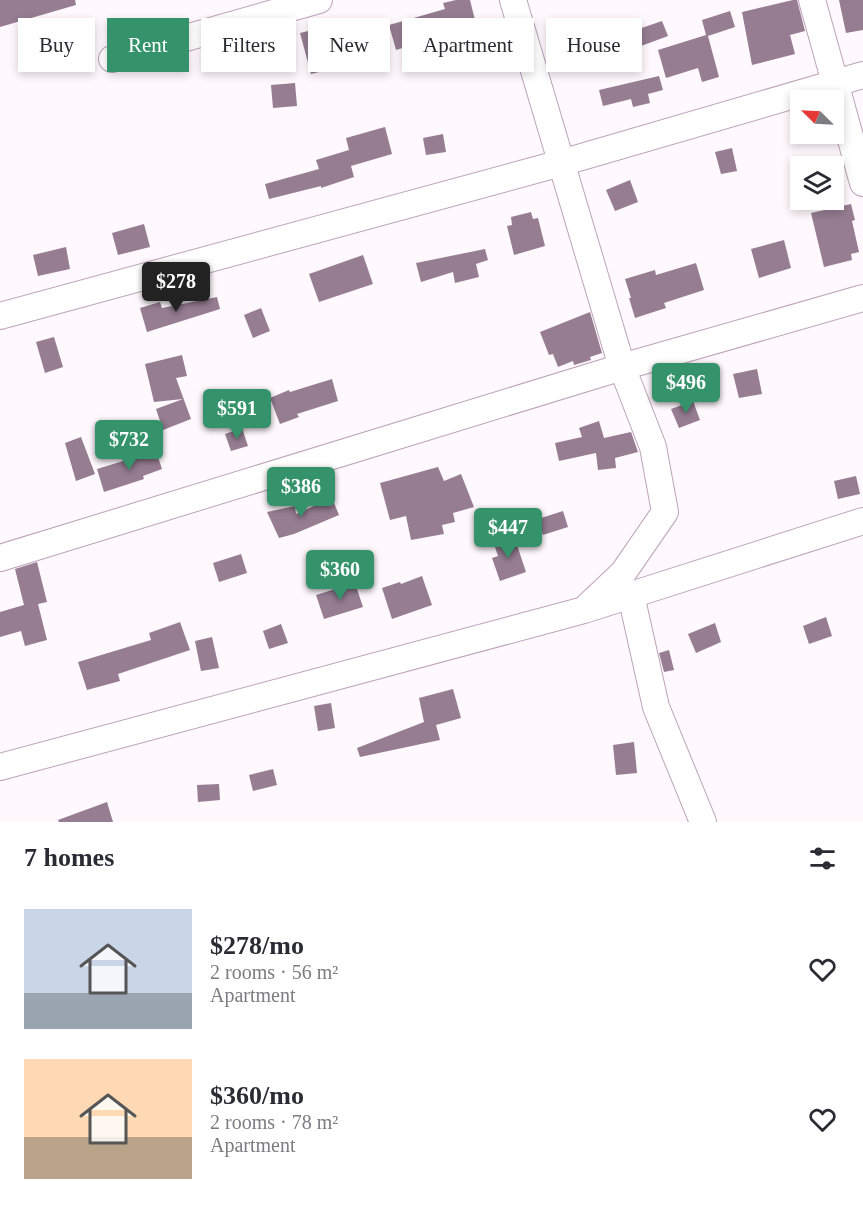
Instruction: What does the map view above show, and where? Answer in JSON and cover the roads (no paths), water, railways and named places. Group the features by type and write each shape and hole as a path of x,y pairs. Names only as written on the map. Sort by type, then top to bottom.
{"street":[{"path":"189,37 319,0"},
{"path":"513,0 622,367 653,447 665,512 622,573 584,610"},
{"path":"812,0 863,183"},
{"path":"0,316 561,163 863,75"},
{"path":"0,558 622,367 863,298"},
{"path":"0,767 584,610 863,521"},
{"path":"631,595 656,707 703,822"}]}
